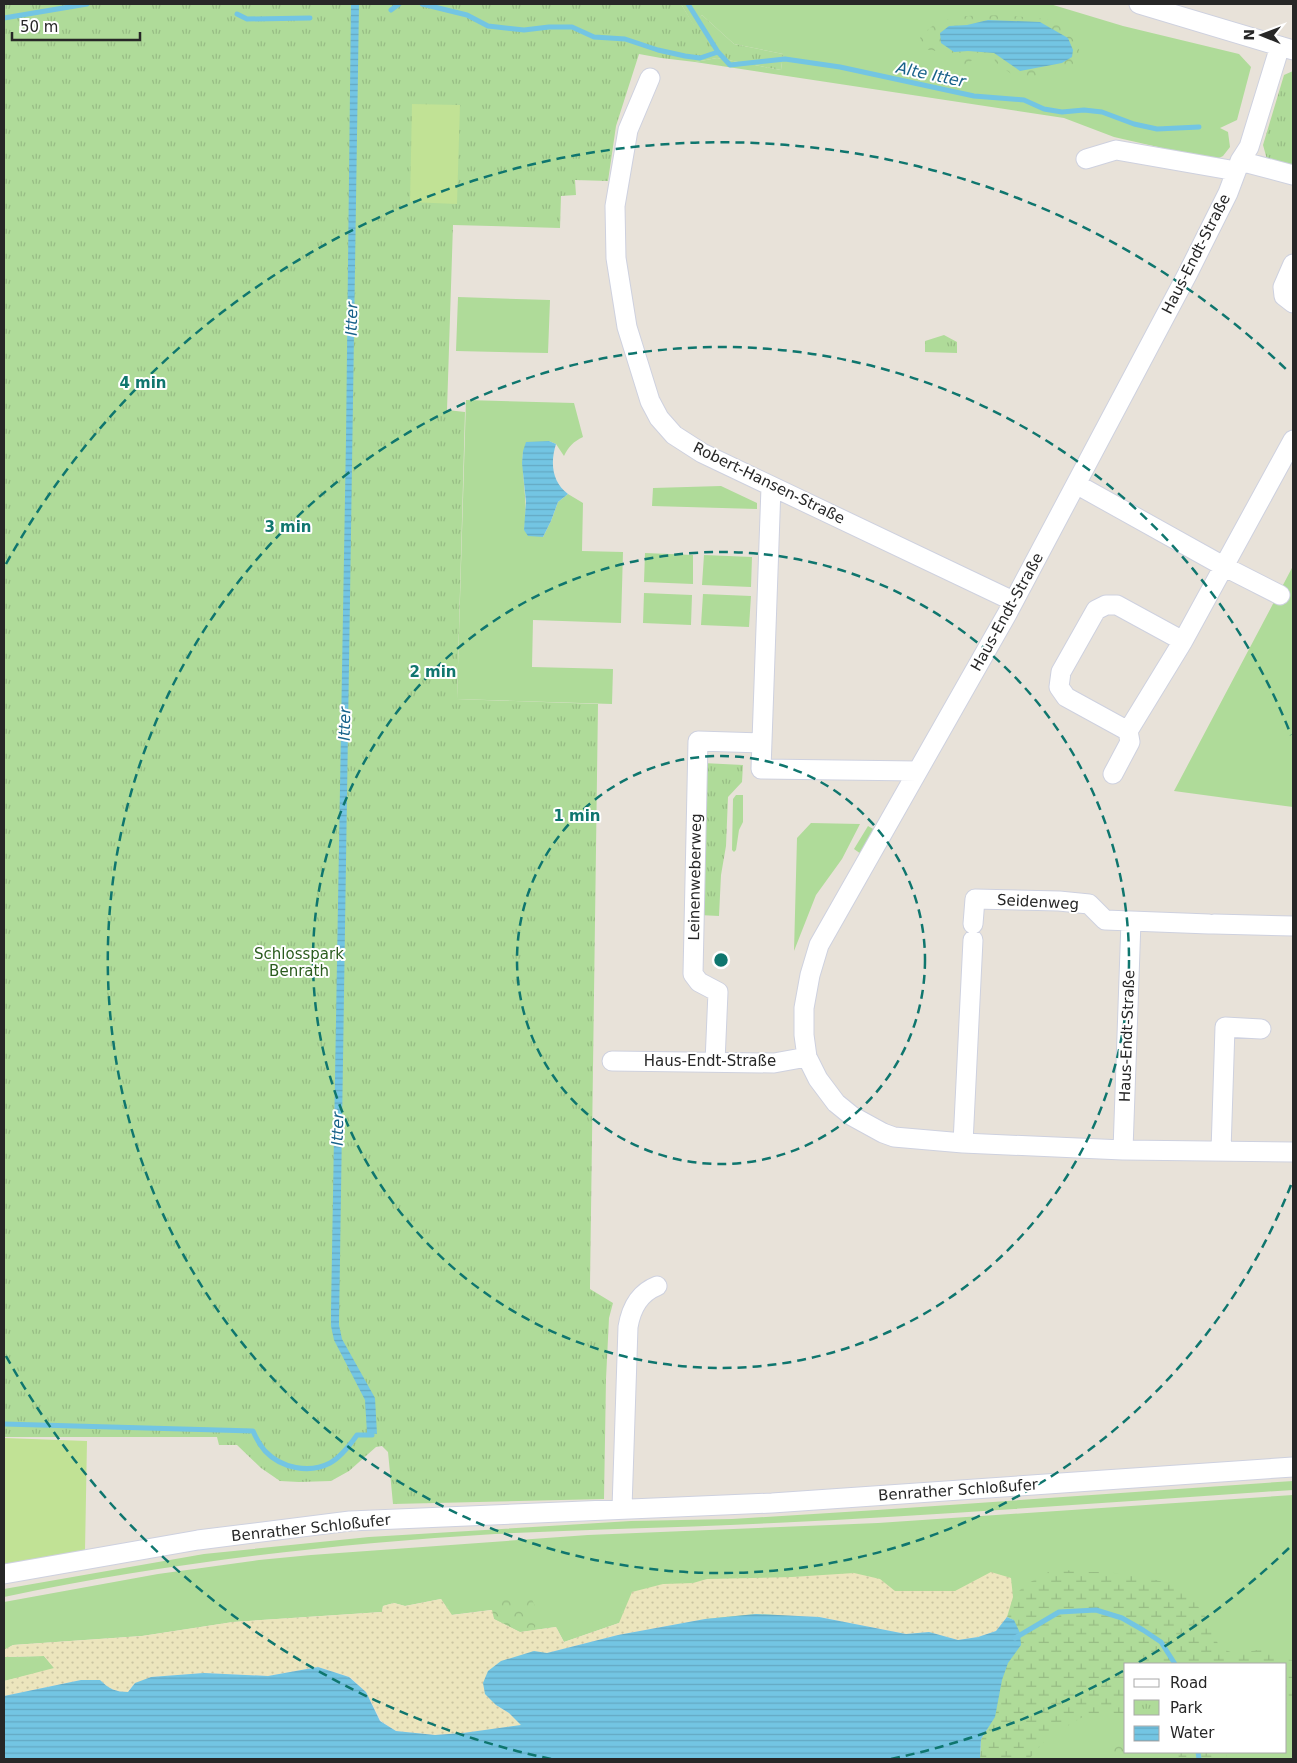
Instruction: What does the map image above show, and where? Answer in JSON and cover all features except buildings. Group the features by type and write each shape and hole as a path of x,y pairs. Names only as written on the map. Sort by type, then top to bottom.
{"street":[{"path":"1139,4 1286,48"},
{"name":"Haus-Endt-Straße","path":"1286,48 1249,147 1238,166 1228,192 1192,265 1013,601 819,946 810,976 804,1008 804,1035 807,1057 818,1079 836,1103 871,1128 894,1138 1123,1150 1293,1152"},
{"name":"Robert-Hansen-Straße","path":"650,78 628,130 615,206 616,258 628,327 650,401 659,418 674,435 702,453 1013,601"},
{"path":"1086,159 1116,150 1293,175"},
{"path":"1293,264 1283,287 1284,296 1293,303"},
{"path":"1113,774 1130,742 1128,731 1183,641 1225,567 1293,440"},
{"path":"1076,484 1225,567 1280,594"},
{"path":"771,487 761,768 917,771"},
{"path":"1128,731 1066,696 1059,687 1061,672 1096,610 1106,605 1117,606 1183,641"},
{"name":"Leinenweberweg","path":"715,1062 718,992 699,982 693,974 698,741 762,743"},
{"name":"Seidenweg","path":"963,1143 975,899 1059,901 1088,904 1105,920 1293,926"},
{"name":"Haus-Endt-Straße","path":"1123,1150 1131,921"},
{"path":"1221,1151 1225,1027 1261,1029"},
{"name":"Haus-Endt-Straße","path":"612,1061 774,1063 807,1057"},
{"path":"622,1508 628,1327 632,1311 638,1300 657,1286"},
{"name":"Benrather Schloßufer","path":"4,1574 198,1540 350,1521 772,1502 1293,1467"}],"green space":[{"name":"Schlosspark Benrath","path":"4,4 681,4 694,25 702,15 734,44 783,54 781,70 717,58 695,62 639,54 616,126 608,181 575,180 576,195 561,196 560,228 453,225 447,410 465,412 457,699 598,704 590,1289 613,1303 609,1318 606,1379 604,1499 393,1504 388,1452 382,1446 376,1447 349,1471 331,1481 299,1482 280,1481 261,1468 237,1445 219,1445 217,1437 4,1437"},
{"path":"681,4 1050,4 1123,26 1239,54 1251,67 1237,120 1220,128 1228,132 1230,147 1223,156 1215,160 1114,137 1064,118 695,62 717,58 781,70 783,54 734,44 702,15 694,26"},
{"path":"1003,15 1046,19 1076,35 1080,54 1074,64 1031,77 1017,78 995,62 994,53 1020,71 1073,50 1040,22 988,20 967,25 949,26 954,52 987,52 964,65 946,59 936,51 924,49 920,38 927,30 939,22 949,19 964,16"},
{"path":"1293,71 1293,170 1268,163 1263,145 1284,75"},
{"path":"412,104 460,105 457,204 410,202"},
{"path":"458,297 550,300 548,353 456,351"},
{"path":"944,335 957,342 957,353 925,352 925,341"},
{"path":"466,400 574,403 583,437 572,445 564,456 556,444 549,441 523,451 526,510 524,530 543,537 558,502 568,494 583,503 582,551 623,552 621,623 533,620 532,667 613,669 612,704 457,699"},
{"path":"721,486 757,503 757,509 652,506 653,488"},
{"path":"645,553 693,555 693,584 644,582"},
{"path":"704,555 752,557 751,587 702,585"},
{"path":"1293,566 1293,807 1174,791"},
{"path":"644,593 692,595 691,625 643,623"},
{"path":"703,594 751,596 749,627 701,625"},
{"path":"703,763 743,765 742,782 728,797 726,846 721,875 719,916 699,915"},
{"path":"736,795 743,795 743,822 739,830 736,850 734,852 732,850 733,799"},
{"path":"811,823 860,824 842,859 816,895 794,951 797,838"},
{"path":"868,826 875,830 861,854 854,849"},
{"path":"4,1438 87,1441 85,1551 4,1565"},
{"path":"1293,1481 1293,1490 1079,1505 774,1523 495,1534 371,1543 248,1556 126,1574 4,1597 4,1589 204,1554 369,1537 631,1521 732,1519"},
{"path":"1293,1495 1293,1759 980,1759 1014,1620 987,1606 619,1623 564,1642 556,1627 520,1632 494,1619 491,1610 451,1615 441,1599 405,1606 394,1603 383,1606 382,1612 233,1622 142,1636 13,1645 4,1650 4,1602 158,1574 259,1560 588,1535 878,1523"},
{"path":"1054,1569 1107,1572 1144,1577 1183,1587 1204,1614 1220,1648 1236,1654 1268,1648 1281,1659 1293,1660 1293,1708 1287,1711 1287,1663 1124,1663 1124,1714 1086,1715 1047,1738 1030,1758 980,1759 981,1739 995,1717 1002,1680 1008,1663 1021,1645 1014,1620 1007,1617 1013,1597 1025,1585"},
{"path":"530,1595 539,1615 534,1630 520,1632 494,1619 492,1610 494,1599"},
{"path":"44,1656 55,1669 4,1681 4,1657"},
{"path":"1119,1745 1124,1746 1124,1753 1174,1753 1174,1759 1095,1759"},
{"path":"1178,1753 1228,1753 1225,1759 1179,1759"}],"sand":[{"path":"991,1572 1011,1578 1013,1597 1007,1617 996,1631 978,1637 958,1640 929,1632 906,1634 819,1617 756,1614 705,1619 618,1635 547,1653 496,1705 509,1713 522,1725 463,1733 435,1735 396,1731 381,1721 366,1692 350,1677 318,1667 268,1676 204,1673 151,1677 132,1686 128,1692 106,1686 100,1680 81,1680 4,1696 4,1681 54,1668 44,1656 4,1657 4,1650 13,1645 142,1636 233,1622 382,1612 383,1606 394,1603 405,1606 441,1599 452,1615 492,1610 494,1619 520,1632 556,1627 564,1642 619,1623 632,1592 663,1584 693,1583 707,1579 854,1573 880,1579 895,1591 955,1591"}],"water":[{"name":"Itter","path":"351,4 359,4 339,1325 342,1339 375,1398 377,1434 367,1433 365,1400 334,1340 331,1326 346,439"},
{"path":"988,20 1040,22 1068,38 1073,50 1072,57 1062,63 1020,71 994,53 954,52 941,43 940,33 949,26 967,25"},
{"path":"549,441 556,444 553,465 556,478 568,494 558,502 543,537 528,536 524,530 526,502 522,463 523,451 526,442"},
{"path":"756,1614 819,1617 906,1634 929,1632 958,1640 978,1637 996,1631 1007,1617 1014,1620 1020,1633 1021,1645 1008,1663 1002,1680 995,1717 981,1739 980,1759 4,1759 4,1696 81,1680 100,1680 106,1686 113,1689 128,1692 135,1683 151,1677 204,1673 268,1676 318,1667 349,1677 366,1692 380,1721 396,1731 435,1735 521,1725 485,1694 483,1683 488,1671 501,1661 534,1651 547,1653 618,1635 705,1619"}],"waterway":[{"path":"4,18 87,4"},
{"path":"391,10 399,4"},
{"path":"422,4 467,15 488,26 524,30 572,27 594,37 625,39 658,50 685,56 700,58 718,52"},
{"name":"Alte Itter","path":"688,4 718,52 730,65 785,59 840,67 974,96 1024,100 1044,109 1062,112 1084,110 1102,112 1134,124 1157,129 1199,127"},
{"path":"237,14 247,19 310,18"},
{"path":"4,1424 253,1431 261,1446 272,1457 279,1462 304,1469 322,1466 338,1458 357,1435 372,1435"},
{"path":"1015,1638 1059,1612 1096,1610 1122,1618 1161,1642 1174,1663"},
{"path":"1198,1753 1199,1759"}]}
